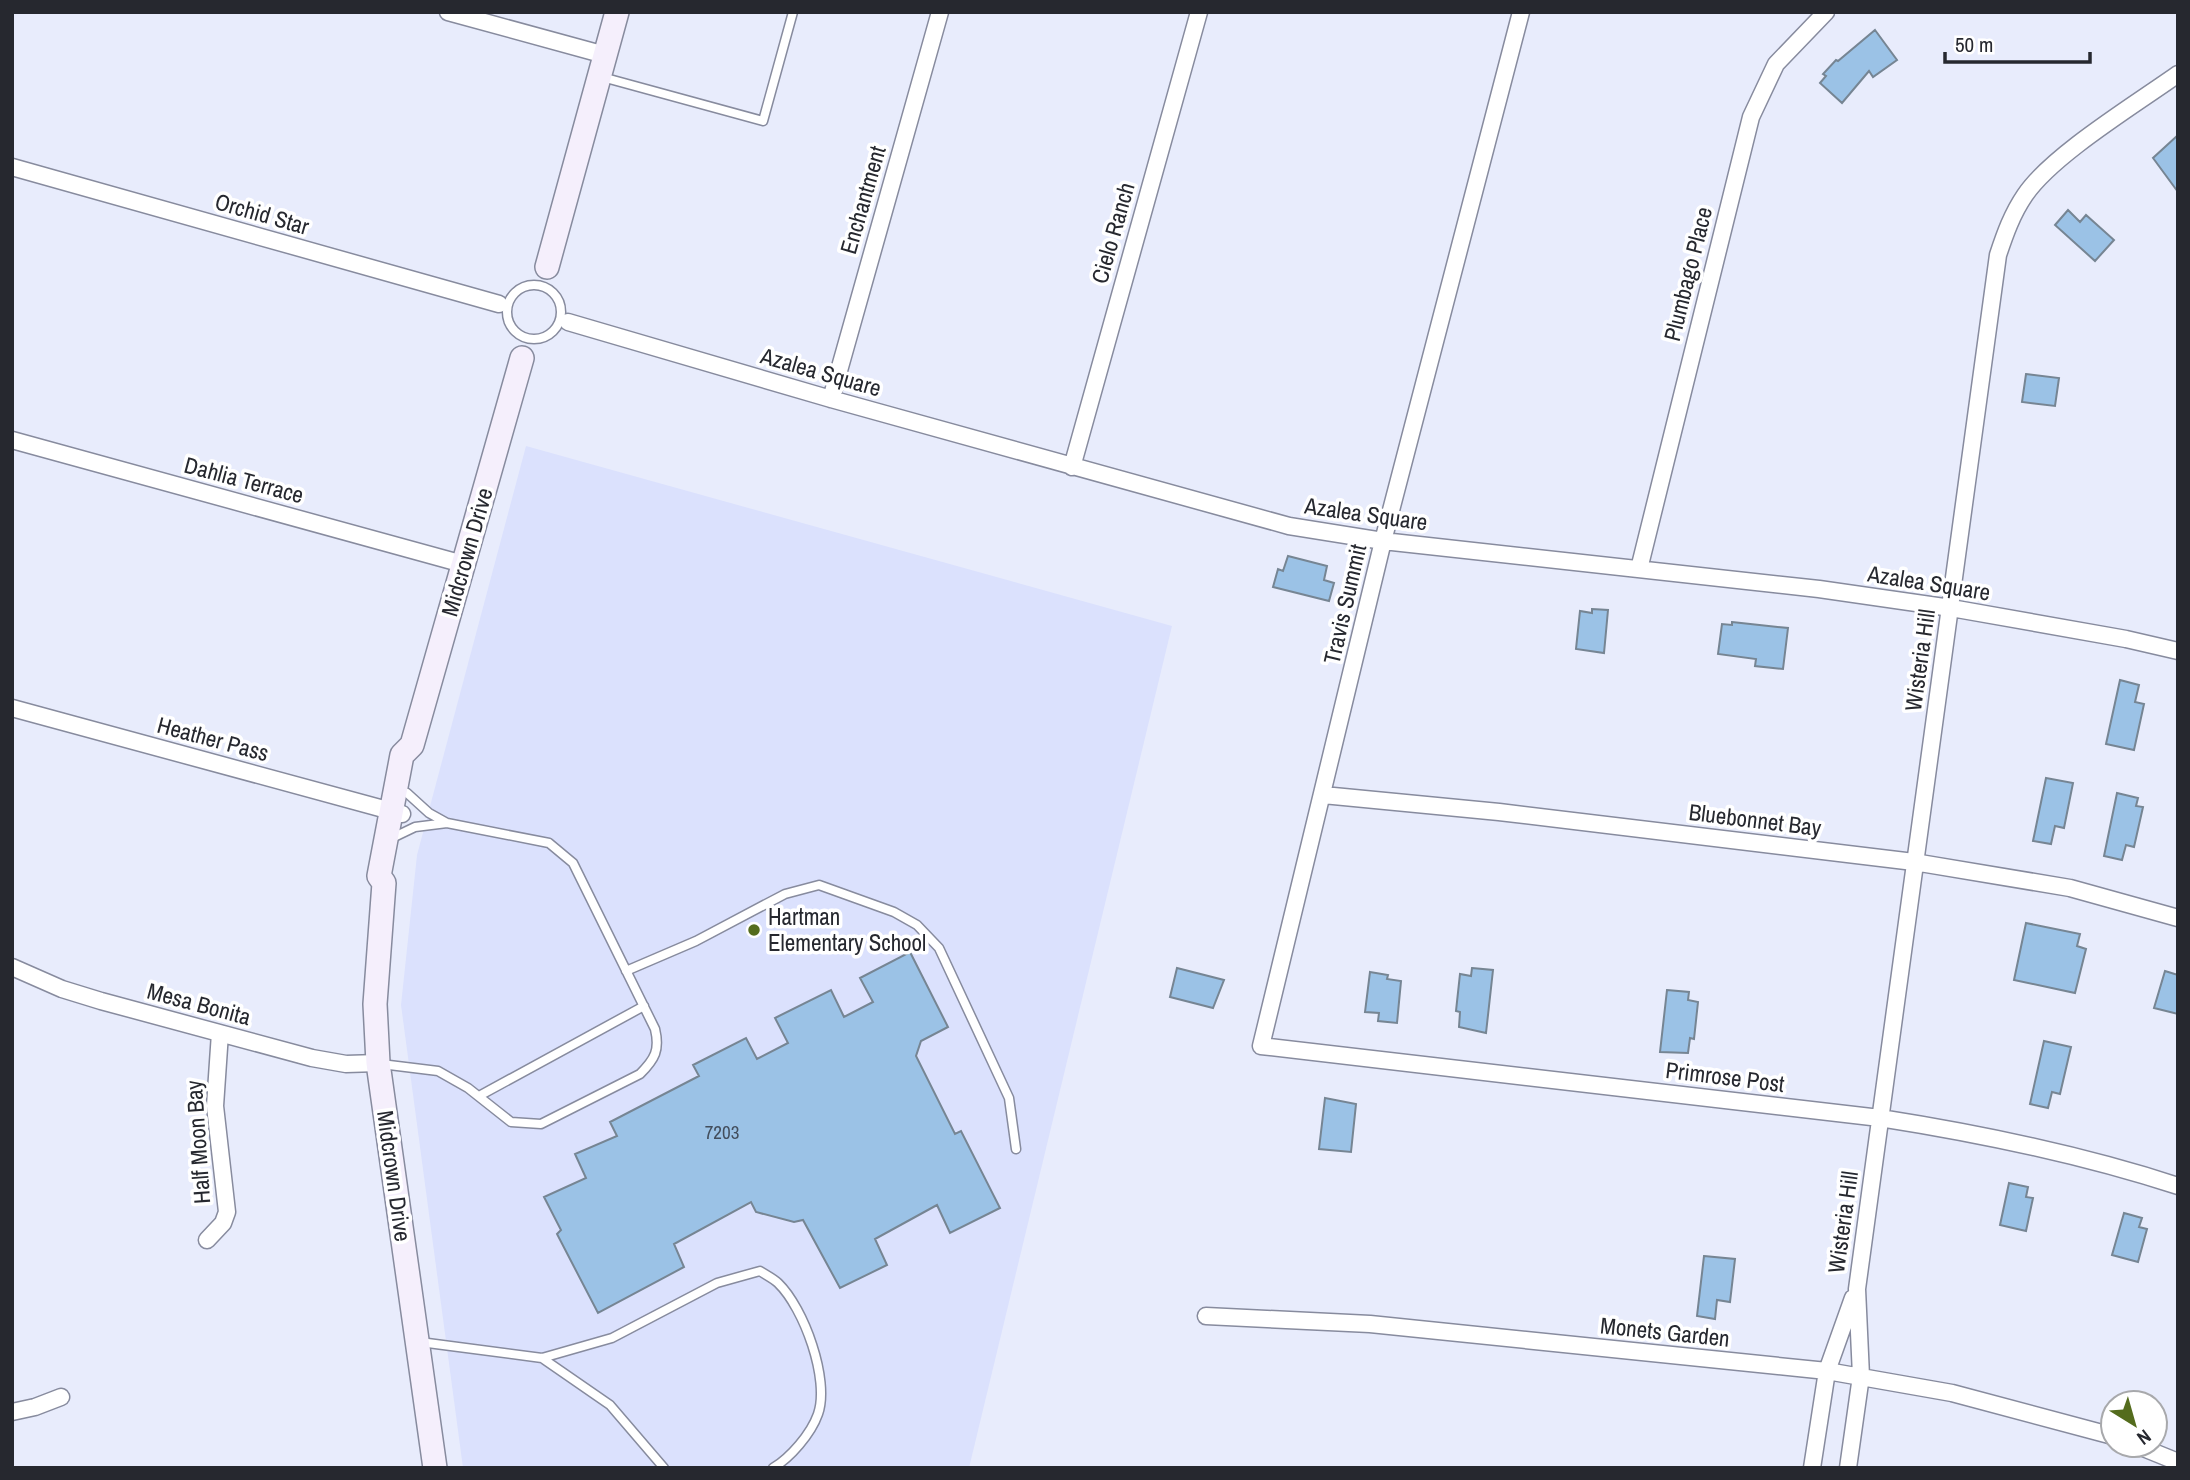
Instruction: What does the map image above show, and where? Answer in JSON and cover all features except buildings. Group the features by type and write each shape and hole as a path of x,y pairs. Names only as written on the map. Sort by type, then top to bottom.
{"street":[{"path":"448,12 603,66"},
{"path":"543,281 617,12"},
{"name":"Enchantment","path":"831,399 940,12"},
{"name":"Cielo Ranch","path":"1072,467 1199,12"},
{"name":"Travis Summit","path":"1261,1046 1383,541 1521,12"},
{"name":"Plumbago Place","path":"1639,569 1751,117 1776,64 1826,12"},
{"name":"Wisteria Hill","path":"1848,1468 1861,1376 1857,1289 1998,255 2009,223 2026,194 2054,164 2178,74"},
{"name":"Orchid Star","path":"12,167 505,306"},
{"name":"Azalea Square","path":"562,320 831,399 1289,526 1383,541 1819,589 1951,608 2126,639 2178,651"},
{"name":"Midcrown Drive","path":"435,1468 378,1063 375,1004 384,883 379,876 396,819 402,755 412,745 522,358"},
{"name":"Dahlia Terrace","path":"12,440 463,564"},
{"name":"Heather Pass","path":"12,708 396,819"},
{"name":"Bluebonnet Bay","path":"1323,795 1513,814 1914,862 2070,888 2178,918"},
{"name":"Mesa Bonita","path":"12,967 62,989 312,1058 346,1064 378,1063"},
{"name":"Half Moon Bay","path":"207,1240 223,1223 226,1212 215,1096 220,1033"},
{"name":"Primrose Post","path":"1261,1046 1880,1118 1982,1134 2109,1163 2178,1186"},
{"name":"Wisteria Hill","path":"1812,1468 1828,1371 1857,1289"},
{"name":"Monets Garden","path":"1206,1316 1370,1324 1828,1371 1978,1399 2099,1432"},
{"path":"12,1412 35,1408 61,1397"}],"lane":[{"path":"603,66 763,121 793,12"},
{"path":"543,281 555,295 562,320 550,334 534,339 519,334 509,323 505,306 516,292 543,281"},
{"path":"519,334 522,358"},
{"path":"522,358 534,339"},
{"path":"396,819 429,813 447,823"},
{"path":"378,1063 438,1071 479,1096 511,1122 541,1124 640,1074 653,1061 659,1045 644,1006 573,863 549,843 447,823 396,819"},
{"path":"626,971 696,941 785,894 819,885 894,912 917,925 939,948 1009,1098 1016,1149"},
{"path":"479,1096 644,1006"},
{"path":"417,1342 542,1358 612,1338 717,1283 761,1271 778,1283 796,1307 811,1342 819,1374 819,1413 783,1462 773,1468"},
{"path":"542,1358 610,1405 664,1468"}],"shaded area":[{"name":"Hartman Elementary School","path":"526,446 1172,626 969,1468 463,1468 401,1005 417,855"}],"place":[{"name":"Hartman Elementary School","path":"754,930"}]}
